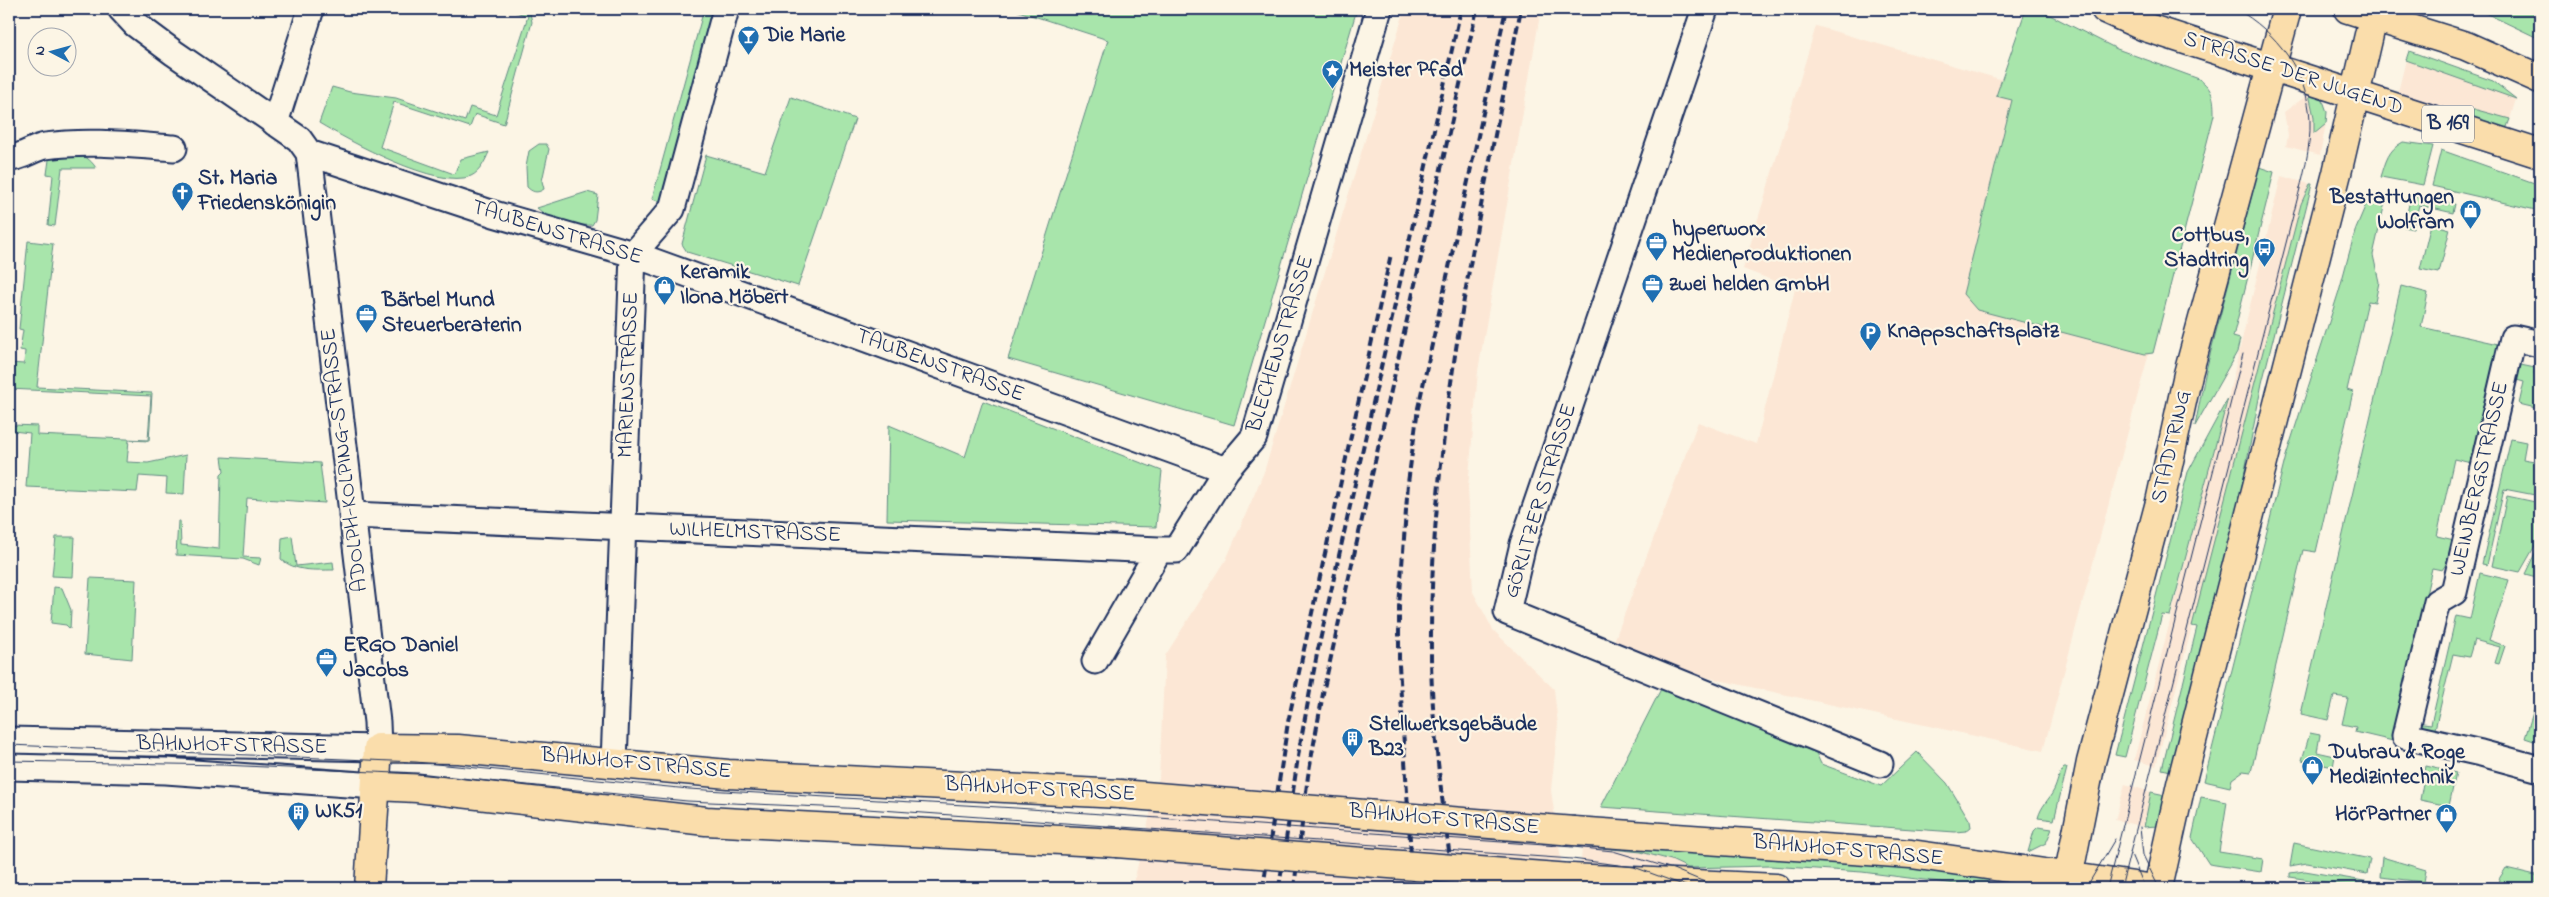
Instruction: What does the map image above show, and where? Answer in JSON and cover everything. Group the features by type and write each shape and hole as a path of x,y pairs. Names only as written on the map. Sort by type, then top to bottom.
{"main road":[{"name":"STRASSE DER JUGEND","path":"2105,9 2145,27 2540,154"},
{"name":"STADTRING","path":"2068,882 2091,762 2160,502 2188,374 2287,9"},
{"path":"2158,888 2180,784 2356,94 2365,11 2466,46 2540,79"},
{"name":"BAHNHOFSTRASSE","path":"377,766 458,749 728,774 1120,794 1574,831 1911,854 2068,882 2148,888"},
{"path":"369,888 377,766"},
{"name":"BAHNHOFSTRASSE","path":"377,766 417,788 706,821 1116,843 1571,878 1776,888"}],"street":[{"path":"121,9 135,24 174,54 299,138 309,153"},
{"path":"275,123 311,9"},
{"path":"633,254 672,210 726,9"},
{"name":"BLECHENSTRASSE","path":"1159,550 1176,550 1226,470 1254,438 1380,9"},
{"name":"GÖRLITZER STRASSE","path":"1705,9 1522,544 1507,612 1880,764"},
{"path":"9,158 29,154 43,146 104,144 174,148"},
{"name":"TAUBENSTRASSE","path":"309,153 494,214 633,254 1226,470"},
{"name":"ADOLPH-KOLPING-STRASSE","path":"309,153 377,722 377,766"},
{"name":"MARIENSTRASSE","path":"614,763 633,254"},
{"name":"WEINBERGSTRASSE","path":"2540,344 2513,338 2454,592 2437,602 2405,736 2481,753 2540,770"},
{"name":"WILHELMSTRASSE","path":"352,515 1159,550"},
{"path":"1095,661 1159,550"},
{"name":"BAHNHOFSTRASSE","path":"9,740 377,766"},
{"name":"BAHNHOFSTRASSE","path":"9,767 166,771 377,766"}],"shaded area":[{"path":"1405,9 1541,9 1478,371 1468,488 1473,592 1493,630 1554,689 1558,725 1551,790 1565,888 1127,888 1134,881 1159,778 1165,656 1226,560 1264,472"},
{"path":"1816,26 2003,80 2208,131 2043,751 1673,670 1613,644 1698,422 1756,444 1795,289 1743,269"},
{"path":"2406,60 2516,99 2510,119 2477,110 2444,110 2398,92"},
{"path":"2309,94 2314,117 2314,133 2326,123 2320,155 2286,146 2288,135 2284,112"},
{"path":"2281,176 2310,184 2301,204 2156,766 2134,760 2228,398"},
{"path":"2125,784 2151,792 2144,827 2115,820"},
{"path":"1582,846 1641,852 1671,860 1688,868 1581,863"}],"green space":[{"path":"507,9 529,9 532,22 504,124 475,114 470,127 394,102 380,147 454,174 461,159 489,152 482,166 471,176 456,178 438,176 416,170 394,162 319,123 332,87 350,92 396,98 465,121 470,107 496,115 528,16"},
{"path":"704,9 715,9 663,202 652,199"},
{"path":"1012,9 1357,9 1234,425 1008,359 1108,40"},
{"path":"2026,9 2038,9 2117,49 2199,79 2212,94 2214,115 2153,353 2145,354 1977,310 1963,294 2012,100 1996,96"},
{"path":"2540,9 2540,39 2479,10"},
{"path":"2409,51 2493,81 2516,99 2406,60"},
{"path":"2309,94 2321,95 2327,112 2326,123 2314,133 2314,117"},
{"path":"791,97 855,119 798,286 687,252 682,244 706,155 765,172"},
{"path":"2444,110 2477,110 2510,119 2507,127 2502,129"},
{"path":"2403,142 2433,146 2423,185 2381,177 2391,152"},
{"path":"539,144 546,144 549,149 542,181 544,189 535,192 527,187 526,167 529,151"},
{"path":"2441,150 2540,185 2540,211 2432,186"},
{"path":"50,153 82,155 92,162 96,168 62,168 55,226 48,225 53,175 47,174"},
{"path":"2259,167 2274,172 2233,337 2240,339 2237,352 2195,426 2206,370"},
{"path":"2310,184 2312,184 2262,383 2238,507 2171,771 2162,769 2197,627 2192,626 2301,204"},
{"path":"587,192 598,195 595,220 592,225 576,225 562,222 549,217 537,208"},
{"path":"2370,195 2386,198 2373,255 2379,282 2375,302 2368,301 2347,390 2353,392 2316,552 2303,550 2251,772 2243,771 2232,779 2230,787 2204,781 2286,456 2339,291 2356,228"},
{"path":"2411,195 2455,204 2453,213 2419,205 2413,229 2404,227"},
{"path":"2431,224 2450,229 2439,273 2420,269"},
{"path":"28,241 53,244 37,387 152,393 149,441 129,440 127,462 148,463 186,455 184,494 166,493 167,478 139,476 137,492 26,487 30,433 13,431 13,425 37,426 37,435 148,440 151,396 9,389 9,363 24,364 25,351 20,350 23,330 19,329"},
{"path":"2401,286 2428,293 2421,327 2498,344 2471,463 2454,459 2437,536 2454,540 2449,560 2442,570 2432,568 2393,741 2355,732 2356,727 2342,724 2348,698 2334,696 2328,720 2301,714"},
{"path":"2516,364 2535,368 2534,375 2540,376 2540,409 2519,404 2524,382 2513,379"},
{"path":"2228,398 2170,616 2162,615 2125,757 2115,755 2188,472"},
{"path":"983,401 1162,471 1156,527 887,520 889,425 965,457"},
{"path":"2511,439 2526,442 2523,459 2540,462 2540,496 2504,489 2487,565 2482,564"},
{"path":"222,457 320,463 325,503 247,498 243,557 261,558 259,565 243,559 176,555 178,521 180,521 181,545 219,549 221,474 224,471"},
{"path":"2507,496 2540,503 2540,537 2520,572 2492,566"},
{"path":"292,536 296,566 333,562 334,570 299,568 281,559 282,538"},
{"path":"56,537 75,537 73,577 52,576"},
{"path":"2540,543 2540,578 2525,574"},
{"path":"2480,573 2509,580 2489,640 2505,646 2499,664 2495,663 2500,647 2474,640 2469,657 2453,654 2434,733 2427,731 2416,722 2431,724 2456,616 2470,619"},
{"path":"90,578 136,580 132,659 85,654"},
{"path":"54,587 62,588 71,610 70,629 66,625 51,623"},
{"path":"1662,687 1813,746 1821,764 1881,786 1917,752 1947,783 1970,821 1971,827 1966,831 1955,832 1601,807"},
{"path":"2540,690 2540,743 2525,738"},
{"path":"2310,733 2320,735 2317,752 2335,756 2333,767 2302,760"},
{"path":"2426,766 2456,773 2449,806 2420,800"},
{"path":"2064,768 2067,768 2054,820 2038,818 2054,790 2059,775"},
{"path":"2151,792 2165,795 2157,826 2144,827"},
{"path":"2201,797 2227,802 2219,852 2263,859 2261,872 2209,864 2192,838"},
{"path":"2038,827 2052,829 2046,843 2028,852 2034,831"},
{"path":"1583,842 1932,869 1989,879 1987,888 1862,872 1770,866 1688,868 1671,860 1641,852 1582,846"},
{"path":"2294,843 2370,859 2367,874 2307,863 2290,866"},
{"path":"2382,857 2426,870 2424,882 2380,877"},
{"path":"2506,868 2540,876 2540,888 2497,888 2499,879"},
{"path":"2305,871 2405,888 2364,888 2290,877 2290,873"}],"tram line":[{"path":"2121,888 2299,194 2308,152 2310,131 2308,103 2296,70 2276,41 2251,18 2236,9"},
{"path":"2107,888 2243,354"},
{"path":"9,745 416,762 689,789 1016,808 1573,847 1613,851 1673,869 1719,888"},
{"path":"9,761 223,765 417,774 687,801 867,809 1572,859 1634,867 1691,888"},
{"path":"2140,827 2143,855 2159,888"},
{"path":"2086,888 2115,839"},
{"path":"2130,852 2145,888"}],"railway":[{"path":"1279,888 1299,750 1317,654 1461,9"},
{"path":"1294,888 1308,776 1324,688 1477,9"},
{"path":"1413,888 1399,665 1399,607 1408,483 1418,408 1506,9"},
{"path":"1454,888 1439,773 1432,686 1432,575 1438,494 1447,412 1459,331 1488,169 1521,9"},
{"path":"1263,888 1288,722 1391,254"}],"place":[{"name":"Die Marie","path":"748,55"},
{"name":"Meister Pfad","path":"1333,90"},
{"name":"St. Maria Friedenskönigin","path":"182,211"},
{"name":"Bestattungen Wolfram","path":"2470,230"},
{"name":"hyperworx Medienproduktionen","path":"1656,262"},
{"name":"Cottbus, Stadtring","path":"2265,268"},
{"name":"zwei helden GmbH","path":"1653,304"},
{"name":"Keramik Ilona Möbert","path":"664,305"},
{"name":"Bärbel Mund Steuerberaterin","path":"366,333"},
{"name":"Knappschaftsplatz","path":"1871,351"},
{"name":"ERGO Daniel Jacobs","path":"327,678"},
{"name":"Stellwerksgebäude B23","path":"1353,757"},
{"name":"Dubrau & Roge Medizintechnik","path":"2313,785"},
{"name":"WK51","path":"299,831"},
{"name":"HörPartner","path":"2447,834"}]}
